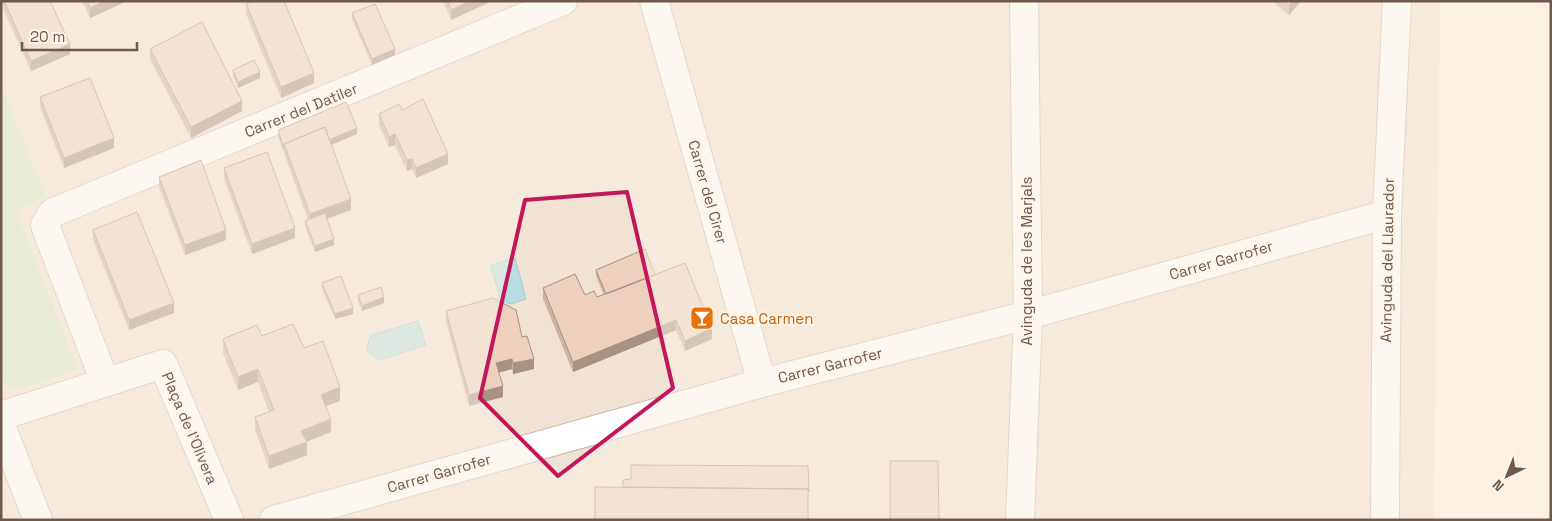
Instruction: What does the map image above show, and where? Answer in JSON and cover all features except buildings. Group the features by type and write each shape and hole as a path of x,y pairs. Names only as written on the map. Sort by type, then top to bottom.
{"street":[{"name":"Carrer del Datiler","path":"105,382 46,225 52,213 563,1"},
{"name":"Carrer del Cirer","path":"654,1 762,383"},
{"name":"Avinguda de les Marjals","path":"1020,520 1028,315 1024,1"},
{"name":"Avinguda del Llaurador","path":"1385,520 1387,214 1398,1"},
{"name":"Carrer Garrofer","path":"274,520 762,383 1028,315 1387,214"},
{"name":"Plaça de l'Olivera","path":"1,416 163,364 229,520"},
{"path":"1,426 38,520"}],"highlighted area":[{"path":"627,192 673,388 558,476 480,398 525,200"}],"shaded area":[{"path":"1,1 1440,1 1434,520 1,520"}],"green space":[{"path":"1,85 46,197 16,211 78,370 17,390 6,387 1,374"}],"water":[{"path":"515,258 526,299 511,304 500,300 491,265"},
{"path":"418,321 426,345 379,360 366,350 371,335"}],"place":[{"name":"Casa Carmen","path":"702,318"}]}
